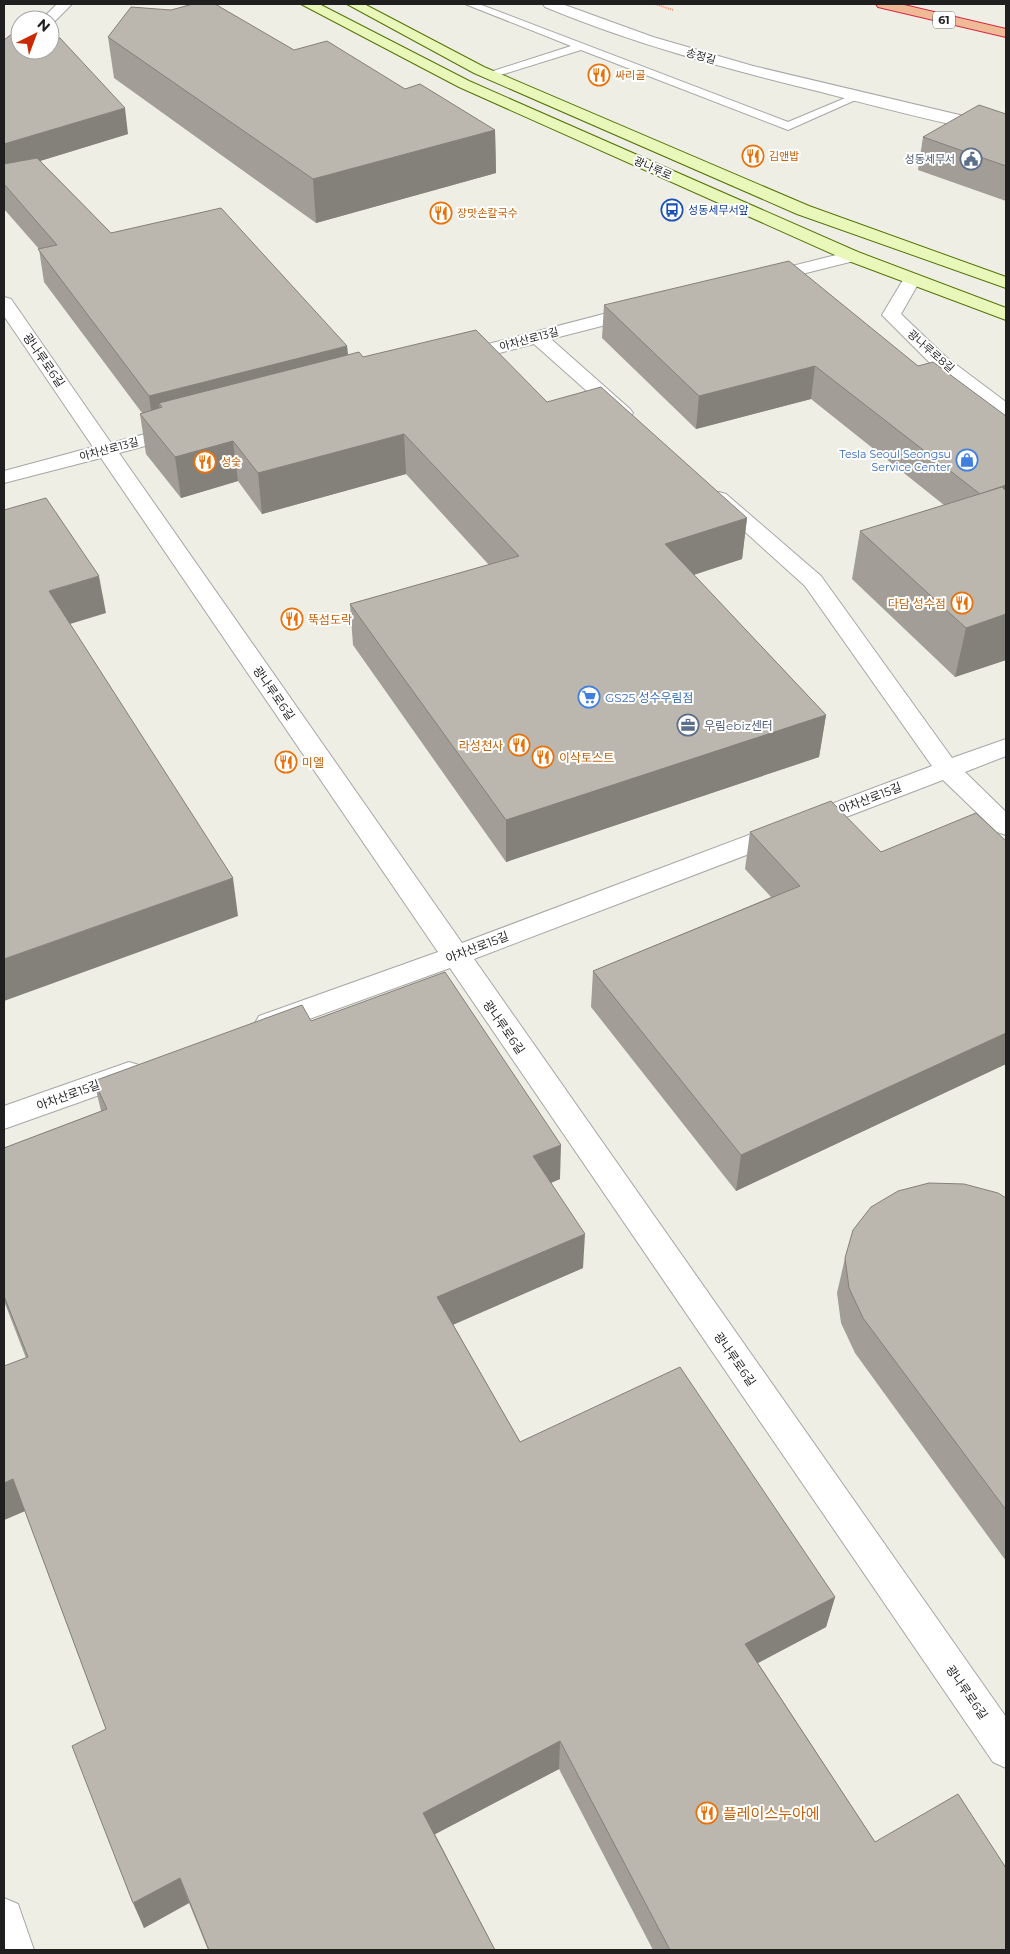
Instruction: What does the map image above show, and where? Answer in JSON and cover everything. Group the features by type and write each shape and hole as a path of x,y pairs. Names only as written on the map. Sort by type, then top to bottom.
{"highway":[{"name":"61","path":"883,4 1006,33"}],"main road":[{"name":"광나루로","path":"308,4 464,84 852,256 1006,314"},
{"name":"광나루로","path":"354,4 491,75 803,210 1006,283"}],"street":[{"name":"송정길","path":"550,4 587,20 696,55 854,98 1006,131"},
{"path":"747,283 852,256"},
{"name":"광나루로8길","path":"912,279 891,315 939,361 1006,411"},
{"name":"광나루로6길","path":"4,304 1006,1749"},
{"name":"아차산로13길","path":"441,362 652,308"},
{"path":"537,337 641,430"},
{"name":"아차산로13길","path":"4,477 193,427"},
{"path":"701,482 813,581 947,768 1006,826"},
{"name":"아차산로15길","path":"248,1030 455,956 1006,747"},
{"name":"아차산로15길","path":"4,1118 154,1064"},
{"path":"4,1918 14,1950"}],"lane":[{"path":"470,4 788,126 854,98"},
{"path":"491,75 580,47"}],"building":[{"path":"193,4 215,4 294,50 327,41 405,89 420,84 495,130 313,179 108,37 131,7 171,10"},
{"path":"10,35 10,60 60,60 60,38 125,108 4,144 4,40"},
{"path":"979,105 1006,114 1006,166 923,137"},
{"path":"37,158 111,233 221,208 347,346 149,396 38,249 57,245 4,184 4,164"},
{"path":"789,261 918,366 933,362 1006,416 1006,485 980,494 815,366 699,396 604,305"},
{"path":"476,330 547,402 601,387 747,518 665,544 826,715 506,820 350,604 519,556 404,434 258,473 233,441 175,457 140,414 162,407 159,403 359,352 363,357"},
{"path":"1002,487 1006,491 1006,614 966,628 860,531"},
{"path":"46,498 99,576 49,591 233,878 4,959 4,510"},
{"path":"831,801 881,852 976,813 1006,841 1006,1033 741,1155 593,971 800,886 750,832"},
{"path":"445,972 561,1145 533,1156 585,1234 437,1297 520,1442 680,1367 835,1597 745,1644 875,1842 958,1794 1006,1868 1006,1950 670,1950 560,1741 423,1813 495,1950 209,1950 180,1878 133,1903 72,1746 106,1729 13,1479 4,1483 4,1366 28,1357 4,1296 4,1148 107,1109 94,1081 302,1005 311,1021"},
{"path":"929,1183 964,1184 998,1193 1006,1198 1006,1510 863,1318 849,1288 845,1258 853,1230 871,1207 898,1191"}],"place":[{"name":"싸리골","path":"599,75"},
{"name":"김앤밥","path":"753,156"},
{"name":"성동세무서","path":"971,159"},
{"name":"성동세무서앞","path":"672,210"},
{"name":"장맛손칼국수","path":"441,213"},
{"name":"Tesla Seoul Seongsu Service Center","path":"967,460"},
{"name":"성숯","path":"205,462"},
{"name":"다담 성수점","path":"962,603"},
{"name":"뚝섬도락","path":"292,619"},
{"name":"GS25 성수우림점","path":"589,697"},
{"name":"우림ebiz센터","path":"688,725"},
{"name":"라성천사","path":"519,745"},
{"name":"이삭토스트","path":"543,757"},
{"name":"미엘","path":"286,762"},
{"name":"플레이스누아에","path":"707,1813"}]}
